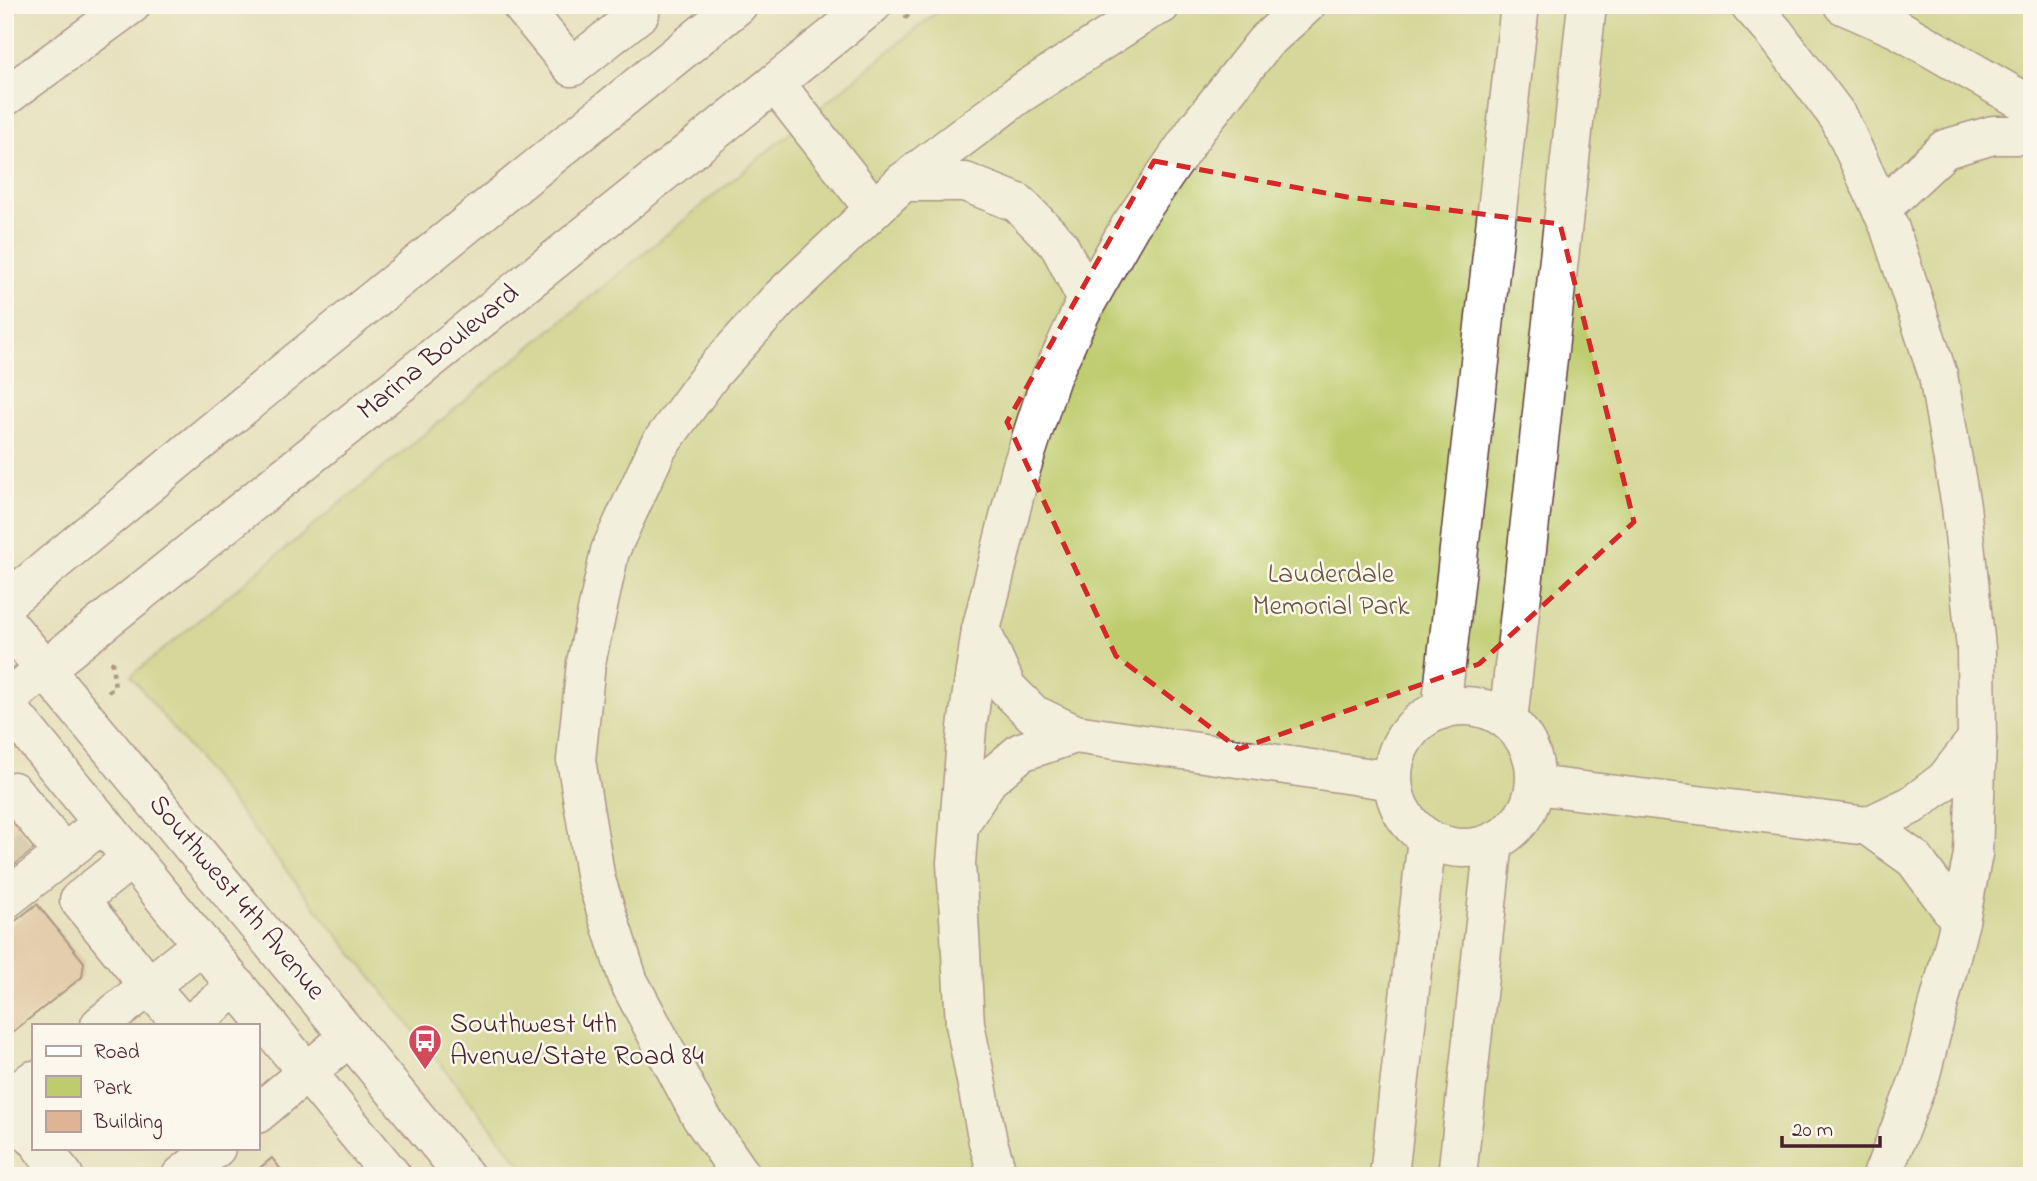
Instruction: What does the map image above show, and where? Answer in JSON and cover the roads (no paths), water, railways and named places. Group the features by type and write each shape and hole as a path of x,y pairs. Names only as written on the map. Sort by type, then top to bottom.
{"main road":[{"path":"5,97 131,5"},
{"path":"521,5 572,67 640,13 639,5"},
{"name":"Marina Boulevard","path":"5,702 872,5"},
{"path":"742,1176 701,1118 629,982 596,880 576,760 586,663 610,551 658,447 712,373 779,299 903,182 1018,95 1161,5"},
{"path":"986,1165 965,1024 956,863 967,728 981,630 1021,469 1051,377 1087,300 1130,226 1198,127 1265,41 1306,5"},
{"path":"1441,710 1520,5"},
{"path":"1508,721 1587,5"},
{"path":"1750,5 1775,33 1839,118 1889,226 1938,375 1959,493 1976,648 1977,739 1973,854 1960,921 1921,1074 1882,1176"},
{"path":"1843,5 1898,29 2032,106"},
{"path":"5,603 734,7"},
{"path":"775,83 874,209"},
{"path":"1881,209 1945,149 1993,135 2032,135"},
{"path":"903,182 965,182 1018,203 1059,245 1087,300"},
{"name":"Southwest 4th Avenue","path":"5,621 465,1176"},
{"path":"981,630 1007,688 1032,714 1075,734 1393,781"},
{"name":"Southwest 4th Avenue","path":"5,702 392,1176"},
{"path":"1458,706 1493,712 1508,721 1524,738 1533,761 1535,785 1528,808 1514,828 1494,841 1471,848 1448,847 1427,838 1409,823 1398,804 1393,781 1395,758 1405,737 1421,721 1441,710 1458,706"},
{"path":"959,825 988,780 1021,752 1075,734"},
{"path":"1868,826 1912,805 1945,780 1977,739"},
{"path":"51,759 9,794 64,853"},
{"path":"1535,785 1868,826 1914,859 1960,921"},
{"path":"18,881 64,853 103,822"},
{"path":"1389,1176 1427,838"},
{"path":"1457,1176 1494,841"},
{"path":"132,858 79,900 182,1024"},
{"path":"101,1024 202,944"},
{"path":"190,1024 237,986"},
{"path":"259,1112 350,1036"},
{"path":"32,1081 14,1095 10,1108 32,1136"},
{"path":"44,1150 64,1176"},
{"path":"181,1176 214,1150"}],"tunnel":[{"path":"5,847 17,862"}],"place":[{"name":"Southwest 4th Avenue/State Road 84","path":"425,1071"}],"park label":[{"name":"Lauderdale Memorial Park","path":"1331,591"}]}
